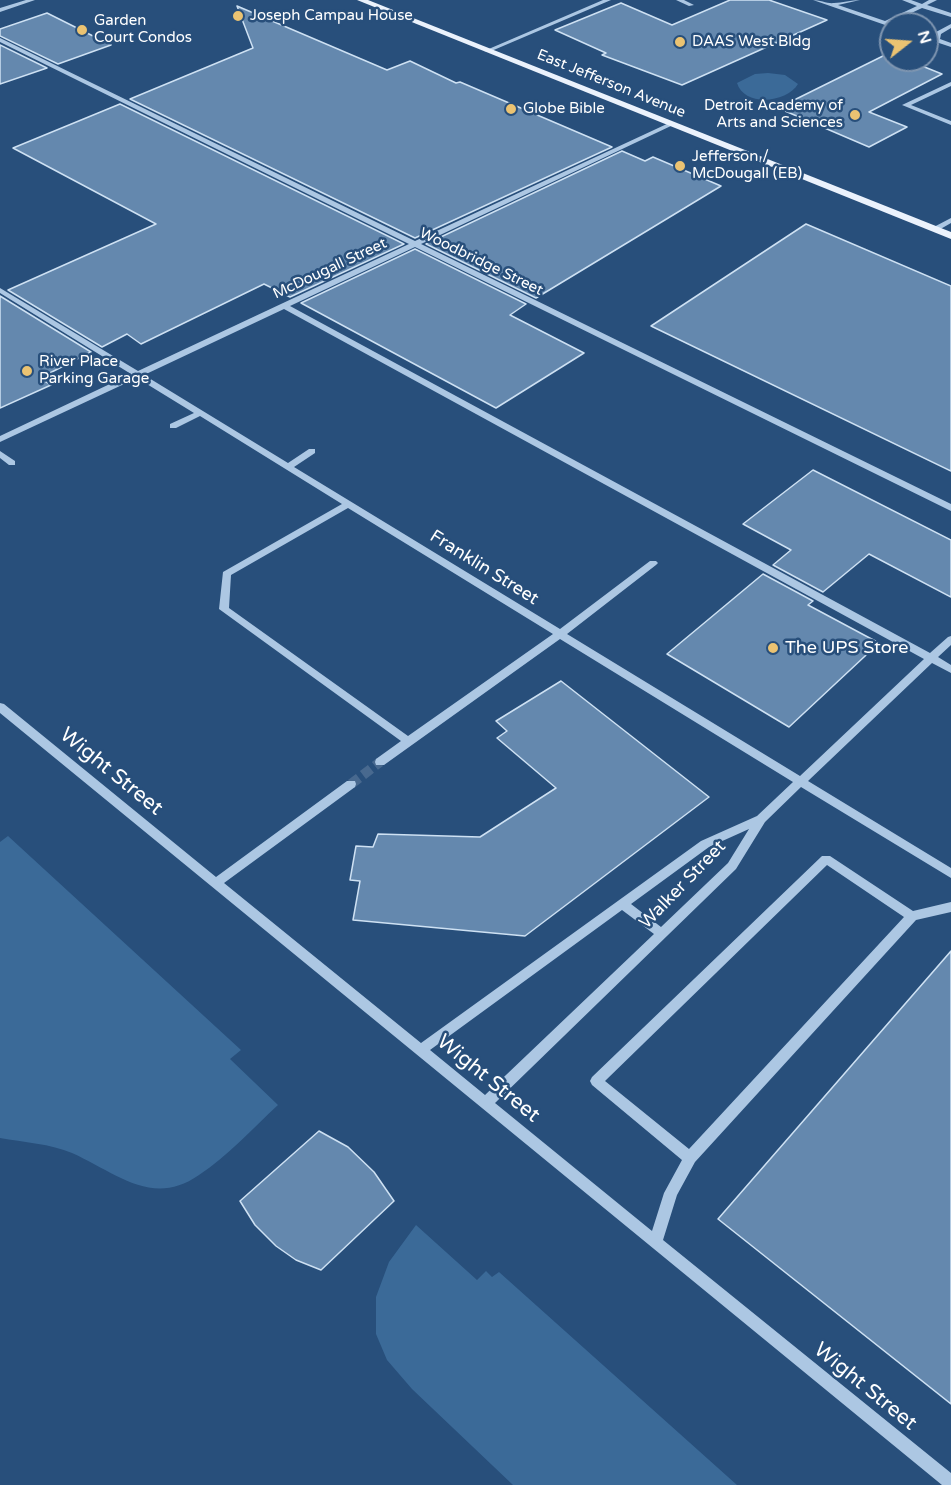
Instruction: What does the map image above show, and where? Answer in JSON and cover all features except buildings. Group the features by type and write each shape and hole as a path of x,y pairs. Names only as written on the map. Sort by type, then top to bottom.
{"main road":[{"name":"East Jefferson Avenue","path":"361,0 951,236"}],"street":[{"path":"0,10 32,0"},
{"path":"487,51 608,0"},
{"path":"680,0 691,5"},
{"path":"816,0 879,21"},
{"path":"826,3 844,4 857,0"},
{"path":"905,0 951,15"},
{"path":"911,12 934,0"},
{"name":"Woodbridge Street","path":"0,40 951,508"},
{"path":"951,84 905,105 951,123"},
{"name":"McDougall Street","path":"0,438 671,124"},
{"path":"934,229 951,220"},
{"name":"Franklin Street","path":"0,290 951,874"},
{"path":"283,305 951,669"},
{"path":"173,426 200,413"},
{"path":"288,466 312,451"},
{"path":"0,454 12,463"},
{"path":"350,504 226,574 224,609 408,741"},
{"path":"380,762 653,563"},
{"name":"Walker Street","path":"487,1102 732,866 761,819 951,639"},
{"name":"Wight Street","path":"0,707 487,1102 951,1483"},
{"path":"216,883 351,784"},
{"path":"421,1050 705,844 761,819"},
{"path":"690,1158 596,1081 826,859 912,916"},
{"path":"622,904 662,934"},
{"path":"656,1241 671,1193 690,1158 912,916 951,907"}],"shaded area":[{"path":"755,74 785,75 798,84 785,95 766,100 748,96 741,91 737,83"},
{"path":"8,836 241,1050 230,1059 278,1105 220,1159 199,1175 182,1184 165,1188 150,1188 134,1184 64,1150 0,1138 0,842"},
{"path":"416,1225 477,1280 486,1271 492,1277 499,1272 737,1485 513,1485 412,1389 387,1360 376,1334 376,1297 389,1262"}],"tunnel":[{"path":"351,784 380,762"}],"place":[{"name":"Joseph Campau House","path":"238,16"},
{"name":"Garden Court Condos","path":"82,30"},
{"name":"DAAS West Bldg","path":"680,42"},
{"name":"Globe Bible","path":"511,109"},
{"name":"Detroit Academy of Arts and Sciences","path":"855,115"},
{"name":"Jefferson / McDougall (EB)","path":"680,166"},
{"name":"River Place Parking Garage","path":"27,371"},
{"name":"The UPS Store","path":"773,648"}]}
